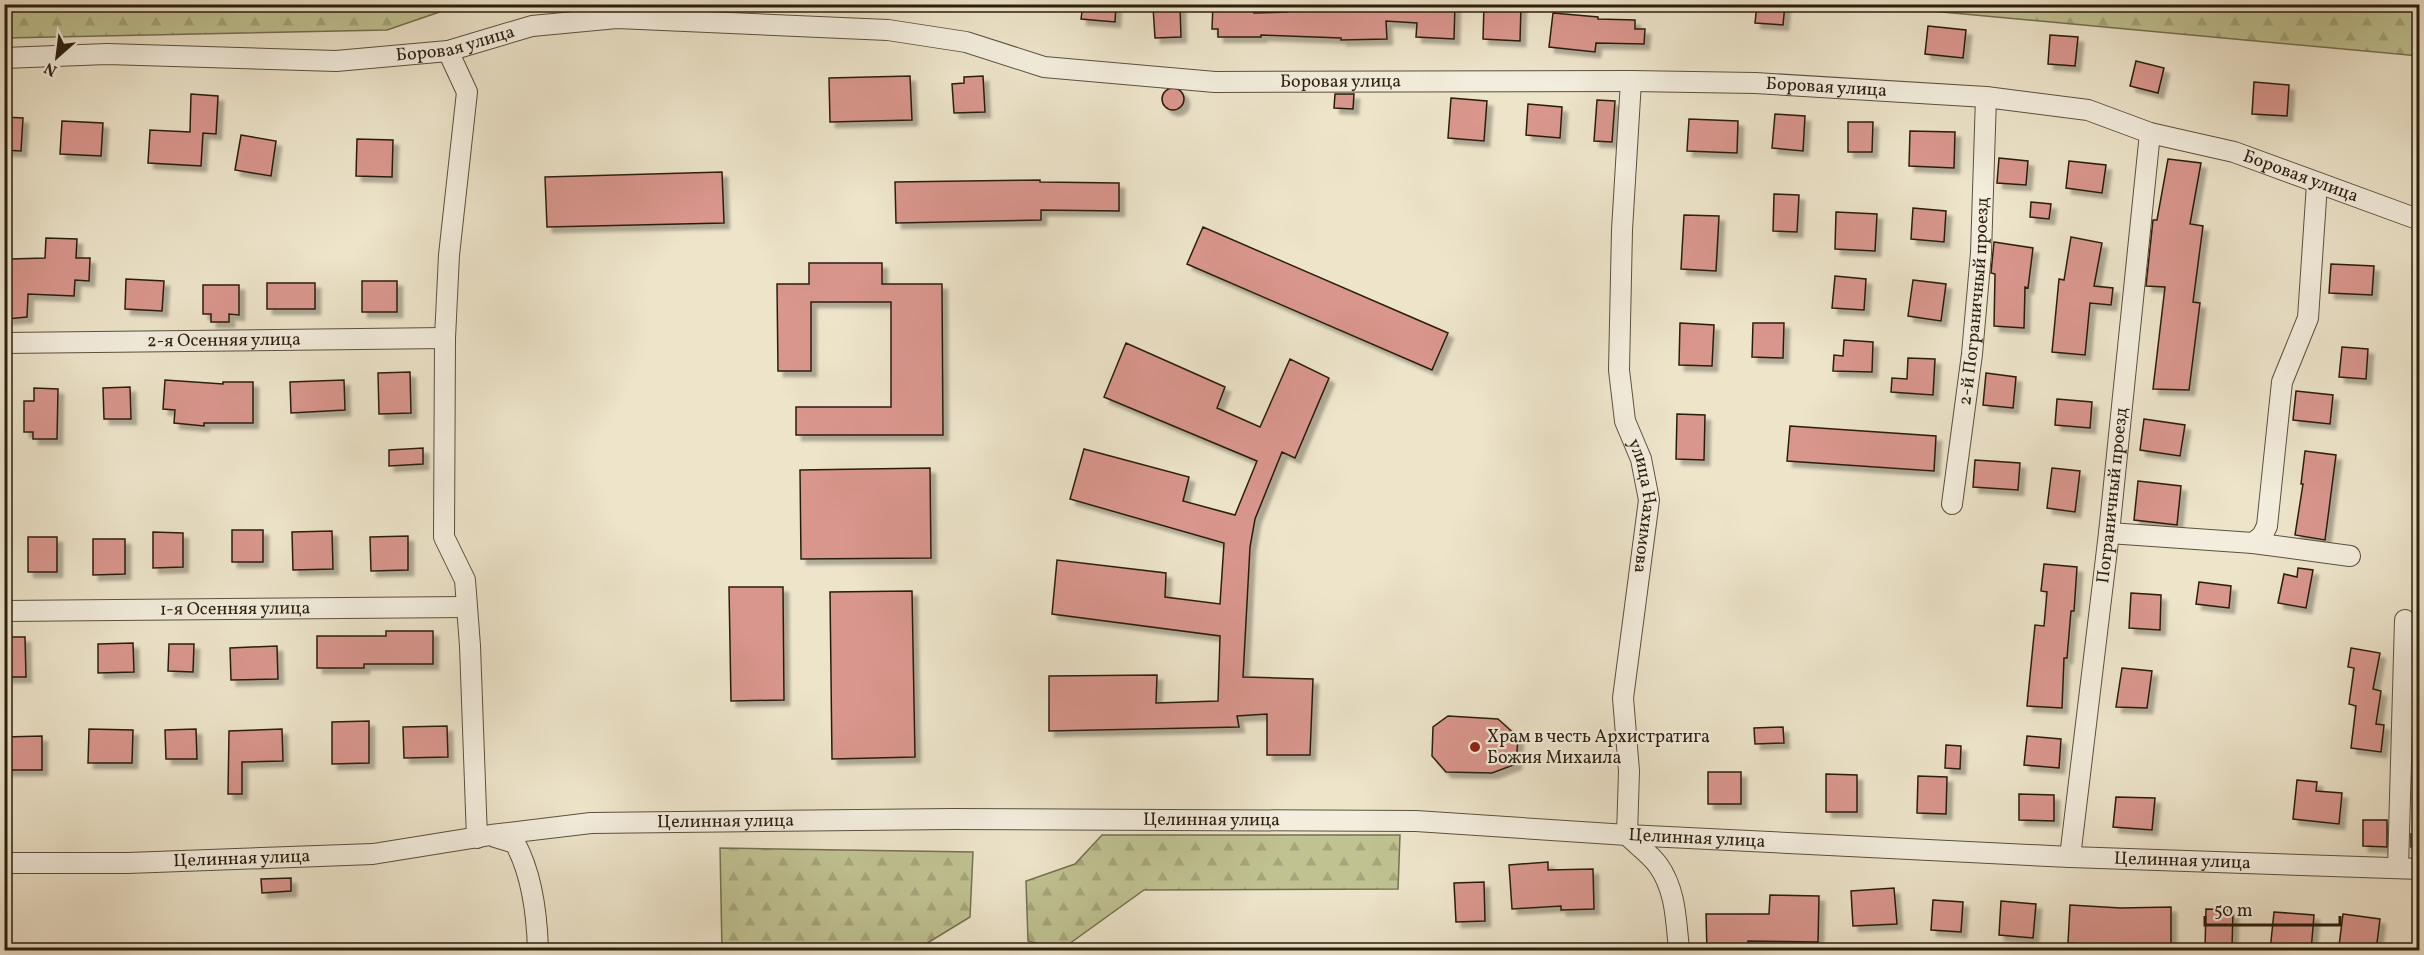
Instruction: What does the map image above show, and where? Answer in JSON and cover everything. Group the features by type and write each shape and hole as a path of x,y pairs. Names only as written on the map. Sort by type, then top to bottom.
{"street":[{"name":"Боровая улица","path":"4,58 107,54 336,60 448,51 532,26 617,18 888,30 966,42 1044,67 1215,82 1755,83 1986,97 2088,110 2150,132 2234,152 2420,220"},
{"path":"448,51 467,92 449,255 445,338 444,537 465,580 484,837 515,843 525,861 537,928 538,951"},
{"name":"улица Нахимова","path":"1627,835 1629,771 1623,698 1649,500 1641,459 1625,421 1619,370 1622,230 1631,81"},
{"name":"2-й Пограничный проезд","path":"1952,504 1972,354 1981,252 1986,97"},
{"name":"Пограничный проезд","path":"2070,858 2109,533 2150,132"},
{"path":"2253,543 2262,536 2267,526 2282,382 2308,318 2317,184"},
{"name":"2-я Осенняя улица","path":"4,343 445,338"},
{"path":"2109,533 2253,543 2350,556"},
{"name":"1-я Осенняя улица","path":"4,611 466,607"},
{"path":"2398,868 2405,620"},
{"name":"Целинная улица","path":"4,863 128,863 373,854 591,823 965,819 1416,821 1627,835 2070,858 2420,869"},
{"path":"1627,835 1657,863 1668,881 1675,906 1679,951"}],"green space":[{"path":"4,5 460,5 387,30 5,38"},
{"path":"1866,5 2419,5 2419,56"},
{"path":"1102,835 1400,835 1398,889 1144,890 1062,949 1028,941 1026,881 1075,864"},
{"path":"720,848 973,852 970,917 916,950 722,950"}],"building":[{"path":"1083,4 1116,4 1115,22 1081,19"},
{"path":"1213,4 1254,4 1254,13 1287,12 1287,4 1455,4 1454,39 1416,37 1417,23 1386,21 1387,39 1341,40 1341,38 1261,35 1261,37 1218,37 1218,29 1212,29"},
{"path":"1757,4 1785,4 1783,25 1755,23"},
{"path":"1484,5 1521,6 1520,41 1483,39"},
{"path":"1180,6 1181,37 1155,38 1153,7"},
{"path":"1553,13 1598,17 1598,19 1635,20 1635,29 1645,29 1644,44 1596,43 1595,52 1549,47"},
{"path":"1928,26 1966,30 1963,58 1925,54"},
{"path":"2050,35 2078,37 2075,66 2048,64"},
{"path":"2136,61 2164,68 2158,93 2130,86"},
{"path":"910,76 912,120 830,122 829,78"},
{"path":"983,76 985,112 954,113 952,84 964,83 964,77"},
{"path":"2254,82 2289,85 2287,116 2252,114"},
{"path":"1173,88 1181,91 1184,99 1181,107 1173,110 1165,107 1162,99 1165,91"},
{"path":"191,94 218,96 216,134 203,133 201,166 148,163 150,130 190,132"},
{"path":"1335,94 1354,94 1353,109 1334,108"},
{"path":"1451,98 1487,101 1484,141 1448,138"},
{"path":"1597,100 1615,101 1612,142 1594,141"},
{"path":"1528,104 1562,107 1560,138 1526,135"},
{"path":"1775,114 1805,116 1803,151 1772,148"},
{"path":"4,117 23,118 21,151 4,150"},
{"path":"1689,119 1738,121 1737,153 1687,151"},
{"path":"62,121 103,123 101,156 60,154"},
{"path":"1848,122 1873,122 1872,152 1848,152"},
{"path":"1910,131 1955,132 1954,168 1909,166"},
{"path":"241,135 276,141 271,176 235,170"},
{"path":"357,139 393,140 392,177 356,176"},
{"path":"1999,158 2028,161 2026,185 1997,183"},
{"path":"2168,159 2201,163 2190,224 2203,226 2193,302 2200,303 2189,390 2153,389 2165,287 2146,286 2153,220 2157,220"},
{"path":"2069,161 2106,165 2102,193 2066,188"},
{"path":"722,172 724,223 547,227 545,177"},
{"path":"1040,180 1040,182 1119,183 1119,211 1041,210 1041,220 896,223 895,182"},
{"path":"1774,194 1799,195 1797,232 1773,231"},
{"path":"2031,202 2051,204 2049,219 2030,217"},
{"path":"1913,208 1946,211 1944,242 1911,239"},
{"path":"1836,212 1877,214 1875,251 1835,249"},
{"path":"1684,215 1719,216 1716,271 1681,269"},
{"path":"1203,227 1448,333 1432,370 1187,264"},
{"path":"2071,237 2102,243 2094,286 2113,288 2111,305 2090,303 2085,355 2052,352 2059,279 2064,280"},
{"path":"46,238 77,239 76,258 90,258 89,281 75,280 74,296 28,294 27,317 7,319 10,259 45,258"},
{"path":"1994,242 2033,248 2028,288 2025,287 2024,328 1994,326 1995,274 1991,273"},
{"path":"809,263 882,263 882,284 942,284 943,435 796,435 796,407 891,407 891,302 811,302 811,371 778,371 777,284 809,284"},
{"path":"2331,264 2374,266 2372,295 2329,293"},
{"path":"1835,276 1866,279 1864,310 1832,308"},
{"path":"126,279 164,281 162,311 125,309"},
{"path":"1913,280 1946,284 1941,321 1908,316"},
{"path":"362,281 397,281 397,312 362,312"},
{"path":"267,283 315,283 315,309 267,309"},
{"path":"203,285 239,285 239,315 229,314 229,322 211,322 211,314 203,314"},
{"path":"1680,323 1714,325 1712,366 1679,365"},
{"path":"1753,323 1784,323 1783,358 1752,357"},
{"path":"1844,340 1873,342 1872,372 1833,371 1834,355 1843,356"},
{"path":"1126,343 1225,387 1217,408 1260,427 1290,359 1329,378 1295,458 1282,452 1255,519 1250,547 1243,677 1313,679 1310,755 1267,755 1267,714 1237,716 1239,727 1049,731 1049,676 1157,675 1156,703 1218,701 1220,636 1052,614 1057,560 1166,573 1165,597 1220,604 1224,543 1070,499 1084,449 1189,477 1183,501 1235,515 1257,461 1104,397"},
{"path":"2342,347 2368,349 2366,379 2339,377"},
{"path":"1908,358 1935,359 1933,395 1891,392 1892,378 1907,379"},
{"path":"410,372 411,413 379,414 378,373"},
{"path":"1986,373 2016,377 2013,408 1983,405"},
{"path":"165,380 223,384 223,382 253,382 253,423 204,423 204,426 174,423 175,410 163,409"},
{"path":"344,380 345,410 291,413 290,382"},
{"path":"130,387 131,419 104,419 103,388"},
{"path":"34,388 58,389 57,439 33,439 33,432 24,432 24,401 34,401"},
{"path":"2296,391 2333,395 2330,424 2293,420"},
{"path":"2057,399 2092,402 2090,428 2055,425"},
{"path":"1677,414 1705,415 1704,460 1676,459"},
{"path":"2144,419 2185,425 2180,456 2140,450"},
{"path":"1790,426 1936,436 1934,471 1787,461"},
{"path":"423,448 423,464 389,466 389,450"},
{"path":"2305,451 2336,455 2325,540 2295,535 2303,484 2301,484"},
{"path":"1975,460 2020,463 2018,490 1973,487"},
{"path":"930,468 931,558 801,559 800,470"},
{"path":"2052,468 2080,471 2075,512 2047,508"},
{"path":"2138,481 2181,486 2177,525 2134,520"},
{"path":"232,530 263,530 263,562 232,562"},
{"path":"332,531 333,569 293,570 292,532"},
{"path":"153,532 183,533 183,567 153,568"},
{"path":"408,536 408,570 371,571 370,537"},
{"path":"28,537 57,537 57,572 28,572"},
{"path":"93,539 125,539 125,574 93,575"},
{"path":"2044,564 2077,567 2074,611 2071,611 2067,658 2064,658 2062,708 2027,706 2035,625 2044,626 2047,592 2041,591"},
{"path":"2298,568 2313,570 2306,608 2278,603 2284,574 2297,577"},
{"path":"2199,582 2231,586 2229,608 2196,604"},
{"path":"729,587 783,587 784,700 731,701"},
{"path":"912,591 915,757 832,759 830,592"},
{"path":"2131,593 2161,595 2160,630 2129,628"},
{"path":"386,631 433,631 433,664 364,664 364,668 317,668 317,636 386,636"},
{"path":"4,637 25,637 26,677 4,677"},
{"path":"133,643 134,672 98,673 98,644"},
{"path":"169,644 194,644 193,672 168,671"},
{"path":"277,646 278,679 231,680 230,648"},
{"path":"2351,648 2380,653 2373,689 2381,691 2376,724 2384,725 2381,752 2351,748 2356,706 2349,704 2354,668 2348,667"},
{"path":"2122,668 2152,671 2147,708 2116,707"},
{"name":"Храм в честь Архистратига Божия Михаила","path":"1448,716 1498,719 1518,737 1516,764 1492,773 1446,772 1432,756 1433,727"},
{"path":"369,721 369,763 332,764 332,722"},
{"path":"447,726 448,757 404,758 403,727"},
{"path":"1783,727 1784,743 1755,744 1754,728"},
{"path":"89,729 133,730 132,763 88,763"},
{"path":"196,729 197,759 166,759 165,730"},
{"path":"282,729 283,761 242,762 242,794 228,794 229,731"},
{"path":"42,736 42,770 4,770 4,737"},
{"path":"2027,736 2061,739 2059,768 2024,765"},
{"path":"1946,745 1961,746 1960,769 1945,768"},
{"path":"1708,772 1741,772 1741,804 1708,804"},
{"path":"1826,774 1857,775 1857,812 1826,812"},
{"path":"1918,776 1947,777 1946,814 1917,813"},
{"path":"2297,780 2317,782 2316,791 2342,793 2339,824 2293,819"},
{"path":"2019,794 2054,795 2054,821 2019,820"},
{"path":"2116,797 2155,798 2152,830 2113,827"},
{"path":"2363,820 2387,820 2387,847 2363,846"},
{"path":"2420,833 2420,847 2411,847 2411,834"},
{"path":"1548,862 1548,870 1593,869 1594,909 1561,910 1561,906 1512,909 1509,865"},
{"path":"291,878 291,891 262,893 261,879"},
{"path":"1484,882 1485,921 1456,922 1454,883"},
{"path":"1894,888 1897,924 1853,926 1851,891"},
{"path":"1770,895 1819,896 1818,942 1748,941 1748,951 1707,951 1706,914 1769,914"},
{"path":"1933,900 1963,902 1961,932 1931,930"},
{"path":"2001,901 2036,904 2033,938 1999,935"},
{"path":"2070,905 2121,908 2171,907 2171,946 2068,943"},
{"path":"2206,909 2233,910 2232,948 2205,948"},
{"path":"2274,912 2314,915 2311,951 2270,951"},
{"path":"2343,914 2380,919 2376,951 2339,946"}],"place":[{"name":"Храм в честь Архистратига Божия Михаила","path":"1475,747"}]}
